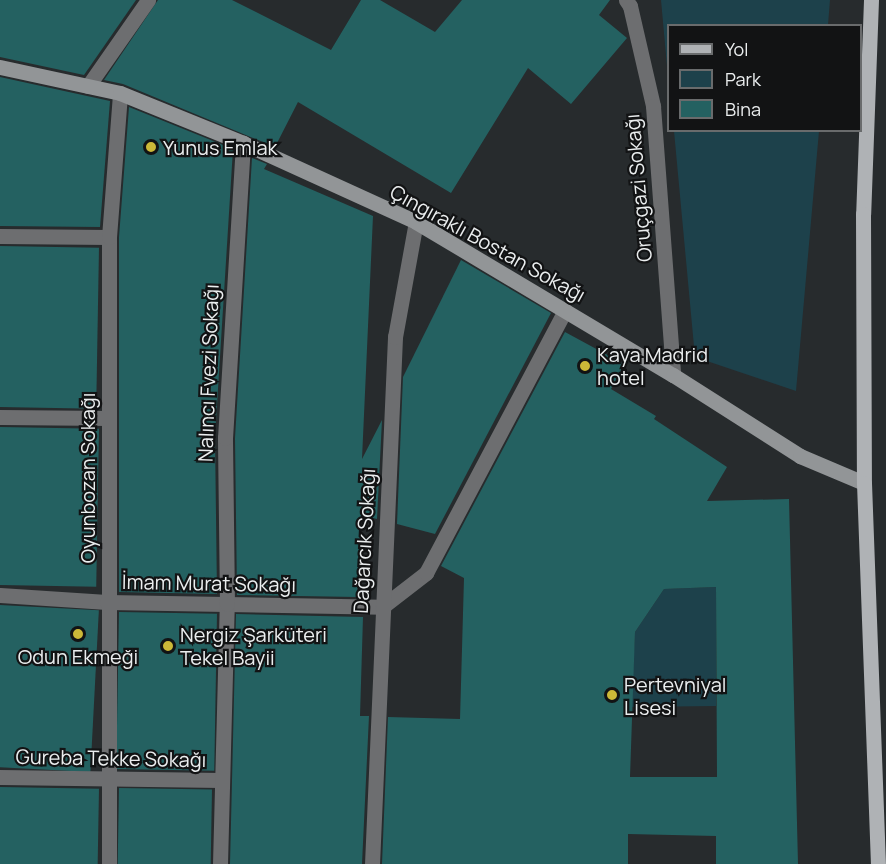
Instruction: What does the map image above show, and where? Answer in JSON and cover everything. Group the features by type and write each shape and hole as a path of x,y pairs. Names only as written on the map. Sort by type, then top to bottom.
{"main road":[{"path":"871,0 863,214 864,483 878,864"}],"street":[{"path":"88,86 148,0"},
{"name":"Oruçgazi Sokağı","path":"626,0 630,6 653,106 673,375"},
{"name":"Çıngıraklı Bostan Sokağı","path":"0,67 120,93 243,143 416,222 673,375 800,456 864,483"},
{"name":"Oyunbozan Sokağı","path":"109,864 107,602 109,237 120,93"},
{"name":"Nalıncı Fvezi Sokağı","path":"219,864 227,604 225,438 243,143"},
{"name":"Dağarcık Sokağı","path":"372,864 394,337 416,222"},
{"path":"0,236 109,237"},
{"path":"382,607 426,573 565,310"},
{"path":"0,417 109,418"},
{"name":"İmam Murat Sokağı","path":"0,595 107,602 382,607"},
{"name":"Gureba Tekke Sokağı","path":"0,777 221,780"}],"green space":[{"path":"661,0 830,0 828,24 667,24 667,66"},
{"path":"674,132 819,132 796,391 695,357"},
{"path":"716,587 716,706 631,707 635,632 664,589"}],"building":[{"path":"0,0 136,0 84,75 0,57"},
{"path":"158,0 232,0 331,50 361,0 380,0 435,32 462,0 610,0 599,15 627,38 571,104 528,68 451,193 298,102 275,147 123,84 104,80"},
{"path":"0,77 110,101 100,227 0,226"},
{"path":"129,107 233,149 215,437 217,594 119,592 119,237"},
{"path":"252,158 267,164 264,169 373,216 362,459 382,420 377,519 361,515 357,597 237,595 235,438"},
{"path":"0,246 99,248 96,409 0,407"},
{"path":"461,260 551,313 435,534 397,524 403,377"},
{"name":"Pertevniyal Lisesi","path":"565,332 624,364 611,389 656,416 654,419 727,467 707,501 789,499 798,864 716,864 716,836 628,834 628,864 382,864 388,717 460,719 464,578 441,566","holes":["716,587 717,777 630,777 635,632 664,589"]},
{"path":"0,427 99,429 96,587 0,585"},
{"path":"0,605 99,610 90,772 0,767"},
{"path":"119,612 217,614 214,771 116,769"},
{"path":"236,614 363,617 360,716 369,716 362,864 230,864"},
{"path":"0,787 99,789 98,864 0,864"},
{"path":"119,788 212,790 211,864 118,864"}],"place":[{"name":"Yunus Emlak","path":"151,147"},
{"name":"Kaya Madrid hotel","path":"585,366"},
{"name":"Odun Ekmeği","path":"78,634"},
{"name":"Nergiz Şarküteri Tekel Bayii","path":"168,646"},
{"name":"Pertevniyal Lisesi","path":"612,695"}]}
